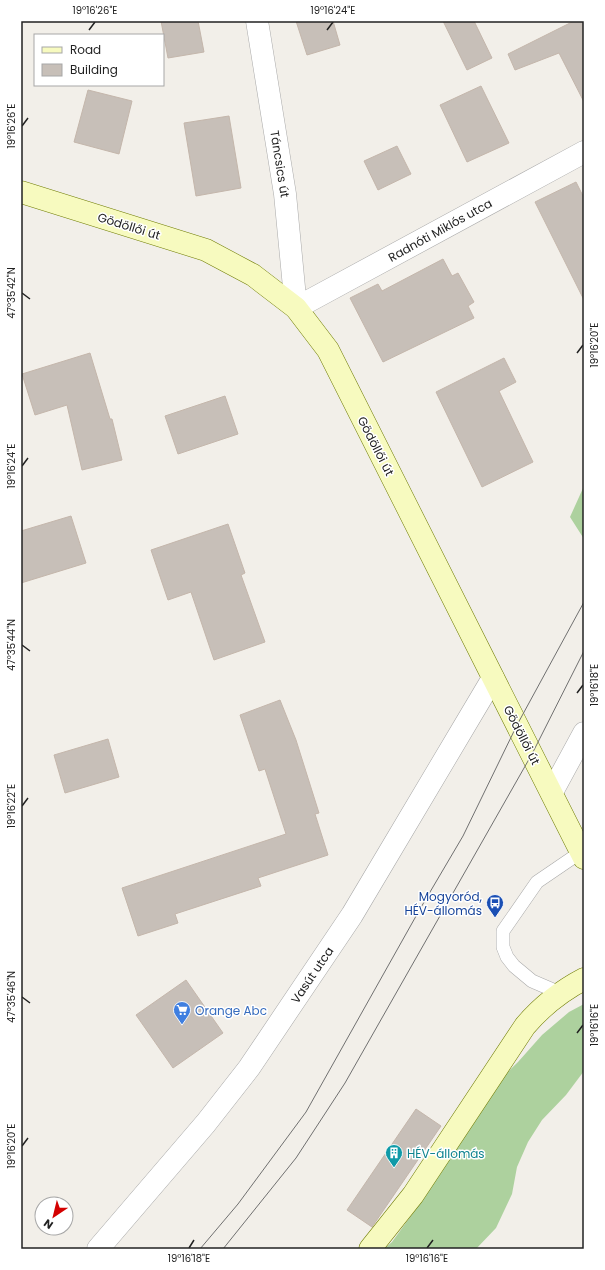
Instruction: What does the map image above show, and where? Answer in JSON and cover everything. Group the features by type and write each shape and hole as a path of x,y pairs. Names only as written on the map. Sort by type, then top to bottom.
{"main road":[{"name":"Gödöllői út","path":"21,192 206,250 253,275 296,308 328,350 583,855"},
{"path":"370,1249 413,1195 525,1026 538,1011 560,993 584,979"}],"street":[{"name":"Táncsics út","path":"257,21 285,194 296,308"},
{"name":"Radnóti Miklós utca","path":"296,308 584,152"},
{"name":"Vasút utca","path":"98,1249 206,1123 249,1068 352,915 493,678"},
{"path":"552,792 584,733"}],"lane":[{"path":"560,993 532,981 514,966 507,957 503,947 503,931 537,882 583,855"}],"green space":[{"path":"584,486 584,539 570,517"},
{"path":"584,1004 584,1071 566,1095 542,1120 528,1142 517,1167 512,1194 496,1228 476,1249 384,1249 392,1242 426,1195 491,1088 518,1062 542,1035 569,1012"}],"building":[{"path":"161,21 198,21 204,52 168,58"},
{"path":"296,21 333,21 340,45 307,55"},
{"path":"443,21 474,21 492,58 467,70"},
{"path":"574,21 584,21 584,102 559,53 515,70 508,54"},
{"path":"481,86 509,143 467,162 440,105"},
{"path":"88,90 132,101 119,154 74,142"},
{"path":"229,116 241,188 196,196 184,123"},
{"path":"397,146 411,174 378,190 364,161"},
{"path":"576,182 584,198 584,300 535,202"},
{"path":"443,259 452,276 458,273 474,302 468,306 474,318 383,362 350,298 378,284 382,291"},
{"path":"90,353 110,419 112,419 122,460 82,470 67,405 35,415 22,374"},
{"path":"504,358 516,382 499,391 533,462 482,487 436,392"},
{"path":"225,396 238,434 178,454 165,416"},
{"path":"71,516 86,563 21,583 21,531"},
{"path":"228,524 245,573 241,575 265,642 214,660 191,592 168,600 151,550"},
{"path":"280,700 296,740 319,813 315,814 328,855 258,878 261,886 175,914 178,923 138,936 122,888 286,834 265,769 259,771 240,715"},
{"path":"108,739 119,777 65,793 54,755"},
{"path":"186,980 223,1033 173,1068 136,1015"},
{"name":"HÉV-állomás","path":"416,1109 441,1126 372,1227 347,1210"}],"tram line":[{"path":"200,1249 238,1204 306,1112 420,909 463,836 517,725 584,602"},
{"path":"223,1249 296,1158 345,1083 532,754 584,651"}],"place":[{"name":"Mogyoród, HÉV-állomás","path":"495,918"},
{"name":"Orange Abc","path":"182,1025"},
{"name":"HÉV-állomás","path":"394,1168"}]}
